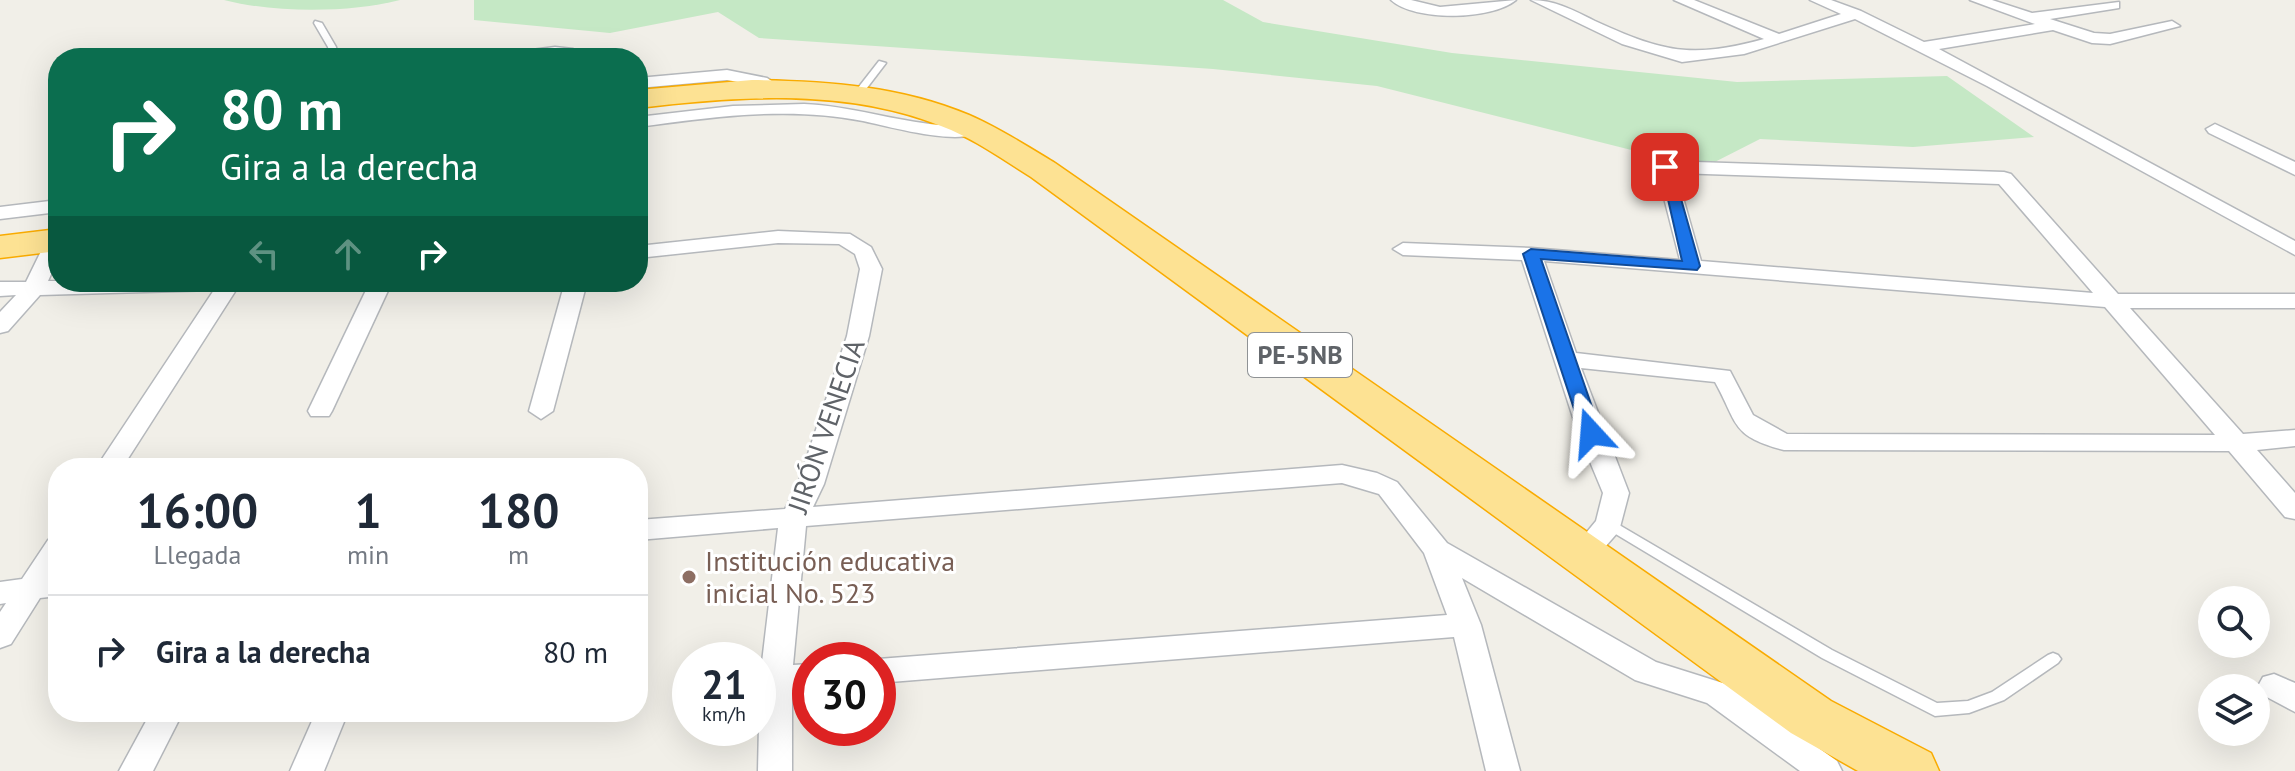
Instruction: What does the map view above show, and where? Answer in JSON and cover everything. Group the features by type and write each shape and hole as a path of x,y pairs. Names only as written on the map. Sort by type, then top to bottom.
{"highway":[{"name":"PE-5NB","path":"648,98 708,89 776,89 857,95 943,115 973,130 1043,170 1811,717 1910,771"},
{"path":"0,247 48,232"}],"street":[{"path":"1398,0 1416,9 1449,14 1509,0"},
{"path":"1538,0 1658,51 1697,58 1778,39 1856,14"},
{"path":"1681,0 1778,39"},
{"path":"1817,0 1856,14 1922,47 2125,153 2295,249"},
{"path":"1977,0 2092,38 2110,39 2172,26"},
{"path":"2028,18 2114,5"},
{"path":"1922,47 2051,26"},
{"path":"648,82 732,74 757,77 776,89"},
{"path":"648,120 690,114 809,109 858,114 931,131 973,130"},
{"path":"2215,129 2295,169"},
{"path":"1692,266 1665,167 2004,178 2295,510"},
{"path":"0,213 48,226"},
{"name":"JIRÓN VENECIA","path":"648,251 778,237 843,238 864,251 871,269 858,336 811,484 793,520 776,679"},
{"path":"1403,249 1531,254 2115,301 2295,301"},
{"path":"0,326 34,288 48,252"},
{"path":"1531,254 1565,359 1616,493 1609,524 1581,556"},
{"path":"0,289 48,288"},
{"path":"116,458 223,292"},
{"path":"320,411 376,292"},
{"path":"541,411 573,292"},
{"path":"1565,359 1722,376 1730,384 1741,417 1763,433 1784,442 2239,443 2295,438"},
{"path":"648,529 1342,474 1368,479 1388,488 1437,550 1466,625 1503,771"},
{"path":"1437,550 1646,671 1718,694 1825,771"},
{"path":"0,593 44,587"},
{"path":"0,636 44,587"},
{"path":"896,670 1466,625"},
{"path":"776,679 792,678"},
{"path":"136,771 162,722"},
{"path":"307,771 328,722"},
{"name":"JIRÓN VENECIA","path":"775,746 775,771"}],"lane":[{"path":"318,23 332,48"},
{"path":"857,95 882,63"},
{"path":"1609,524 1827,654 1935,710 1969,707 1998,696 2053,659"}],"green space":[{"path":"224,0 400,0 312,10"},
{"path":"474,0 1223,0 1263,22 1452,53 1737,82 1947,76 2034,137 1913,147 1760,139 1703,168 1377,86 1213,69 759,38 718,12 610,33 474,20"}],"place":[{"name":"Institución educativa inicial No. 523","path":"689,577"}],"route":[{"path":"1591,433 1531,254 1692,266 1665,167"}]}
